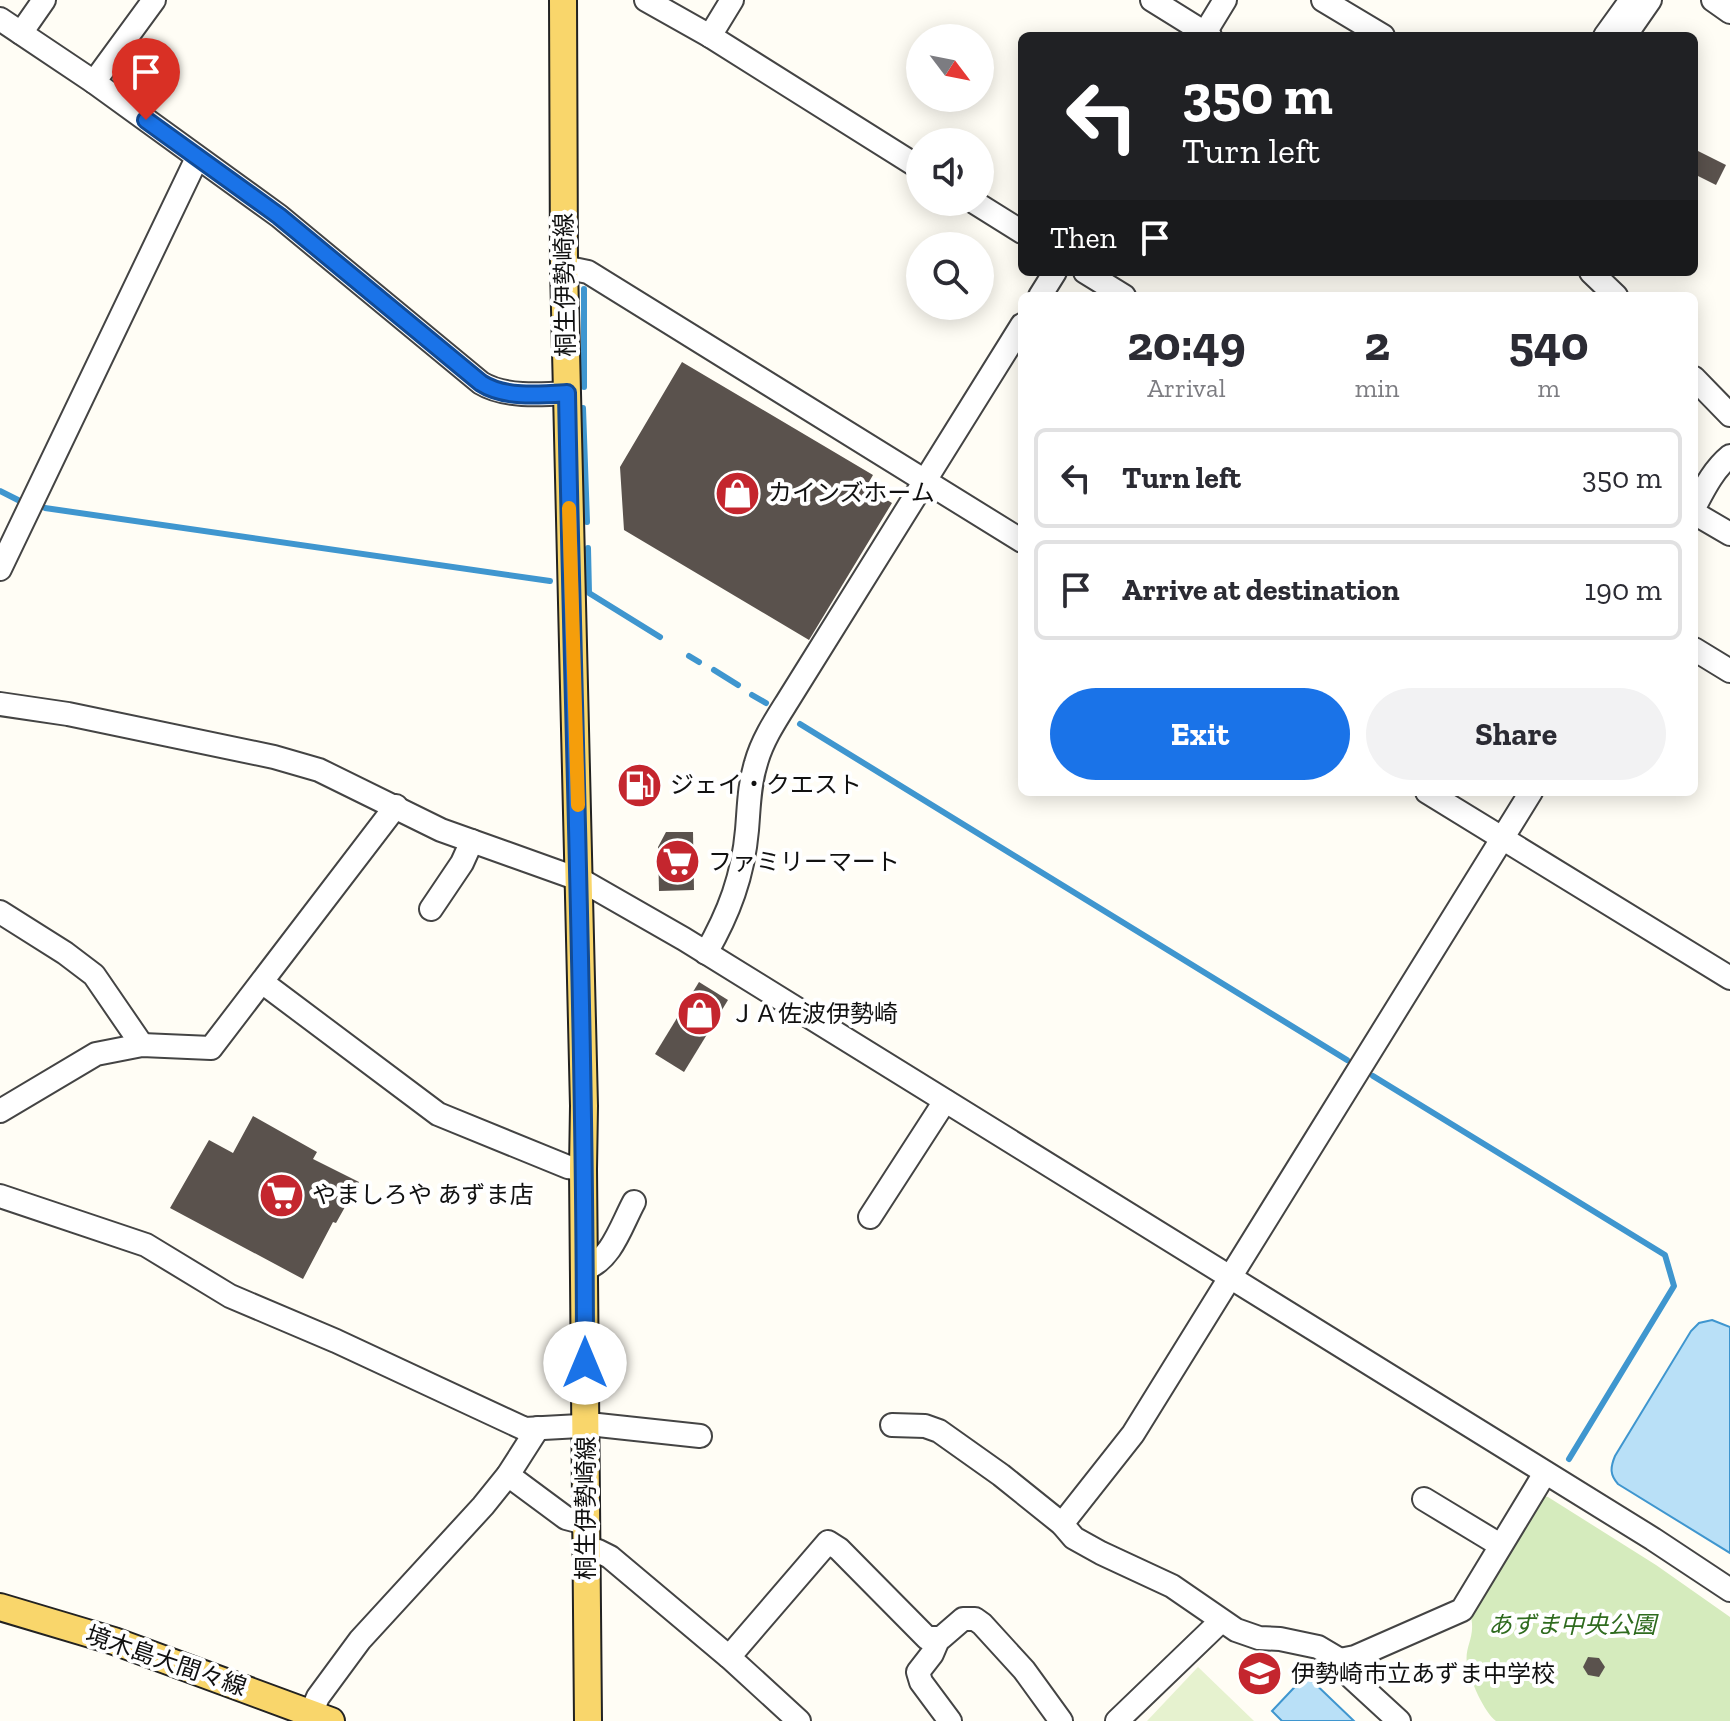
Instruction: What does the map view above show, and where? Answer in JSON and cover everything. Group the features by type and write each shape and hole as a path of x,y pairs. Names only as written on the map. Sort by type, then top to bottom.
{"main road":[{"name":"桐生伊勢崎線","path":"563,0 564,267 573,682 581,880 588,1721"},
{"name":"境木島大間々線","path":"0,1607 114,1641 321,1717"}],"street":[{"path":"21,33 44,0"},
{"path":"94,82 154,0"},
{"path":"646,0 710,36 906,159"},
{"path":"710,36 732,0"},
{"path":"1152,0 1201,32"},
{"path":"1208,32 1225,0"},
{"path":"1323,0 1376,32"},
{"path":"1608,32 1631,0"},
{"path":"1628,32 1650,0"},
{"path":"1713,0 1730,12"},
{"path":"0,19 94,82 279,216 481,383 492,390 504,392 567,393"},
{"path":"0,569 197,158"},
{"path":"994,214 1018,230"},
{"path":"564,267 588,272 1018,539"},
{"path":"1092,276 1118,292"},
{"path":"1595,276 1612,292"},
{"path":"706,953 725,920 738,884 749,795 761,748 779,714 1018,331"},
{"path":"1698,382 1730,415"},
{"path":"1698,503 1713,473 1730,456"},
{"path":"1698,514 1730,534"},
{"path":"1698,651 1730,671"},
{"path":"0,704 68,714 298,763 340,779 441,830 581,880 706,953 1231,1277 1730,1590"},
{"path":"1433,796 1730,978"},
{"path":"1062,1524 1133,1434 1529,796"},
{"path":"0,1111 96,1054 142,1045 211,1048 396,806"},
{"path":"431,909 462,863 472,841"},
{"path":"0,912 94,975 142,1045"},
{"path":"262,982 438,1114 568,1167 583,1169"},
{"path":"870,1217 945,1101"},
{"path":"0,1196 146,1245 230,1296 336,1341 525,1429 585,1426 700,1436"},
{"path":"585,1269 597,1265 606,1256 634,1202"},
{"path":"892,1425 925,1426 939,1431 1001,1475 1062,1524 1074,1538 1172,1586 1221,1621 1259,1638 1318,1647 1340,1660 1351,1677 1399,1721"},
{"path":"321,1717 318,1697 368,1630 483,1506 508,1475 538,1428"},
{"path":"1340,1660 1355,1657 1462,1610 1545,1473"},
{"path":"508,1475 566,1518 585,1523"},
{"path":"1424,1499 1500,1545"},
{"path":"729,1657 828,1542 932,1639 932,1654 918,1672 921,1682 950,1721"},
{"path":"586,1551 598,1551 610,1557 729,1657 799,1721"},
{"path":"932,1639 957,1622 975,1619 1014,1658 1061,1721"},
{"path":"1117,1721 1221,1621"}],"green space":[{"name":"あずま中央公園","path":"1538,1495 1548,1497 1656,1565 1730,1617 1730,1721 1496,1721 1492,1717 1478,1695 1467,1664 1472,1628 1470,1613"},
{"path":"1198,1667 1254,1721 1147,1721"}],"water":[{"path":"1712,1320 1730,1327 1730,1553 1618,1484 1612,1471 1615,1456 1691,1331 1699,1323"},
{"path":"1306,1675 1354,1721 1282,1721 1272,1711"}],"building":[{"path":"1698,151 1726,165 1716,185 1698,176"},
{"path":"682,362 873,475 866,487 892,503 809,640 624,530 620,467"},
{"path":"666,832 693,832 694,890 659,891 658,847"},
{"path":"699,982 728,1000 684,1072 655,1054"},
{"path":"253,1116 317,1152 313,1159 359,1182 336,1223 333,1222 303,1279 170,1208 209,1140 233,1153"},
{"path":"1588,1657 1599,1658 1605,1667 1599,1677 1588,1675 1583,1667"}],"waterway":[{"path":"584,289 584,387"},
{"path":"583,408 587,522"},
{"path":"0,491 18,500"},
{"path":"45,508 550,581"},
{"path":"588,548 589,593 660,637"},
{"path":"689,656 699,662"},
{"path":"714,670 738,685"},
{"path":"752,695 766,703"},
{"path":"800,724 1347,1060"},
{"path":"1373,1076 1665,1255 1674,1286 1569,1459"}],"slow traffic":[{"path":"569,508 578,805"}],"place":[{"name":"カインズホーム","path":"737,493"},
{"name":"ジェイ・クエスト","path":"639,785"},
{"name":"ファミリーマート","path":"677,862"},
{"name":"ＪＡ佐波伊勢崎","path":"699,1014"},
{"name":"やましろや あずま店","path":"281,1195"},
{"name":"伊勢崎市立あずま中学校","path":"1260,1674"}],"route":[{"path":"146,120 279,216 481,383 492,390 504,392 567,393 581,880 585,1363"}]}
